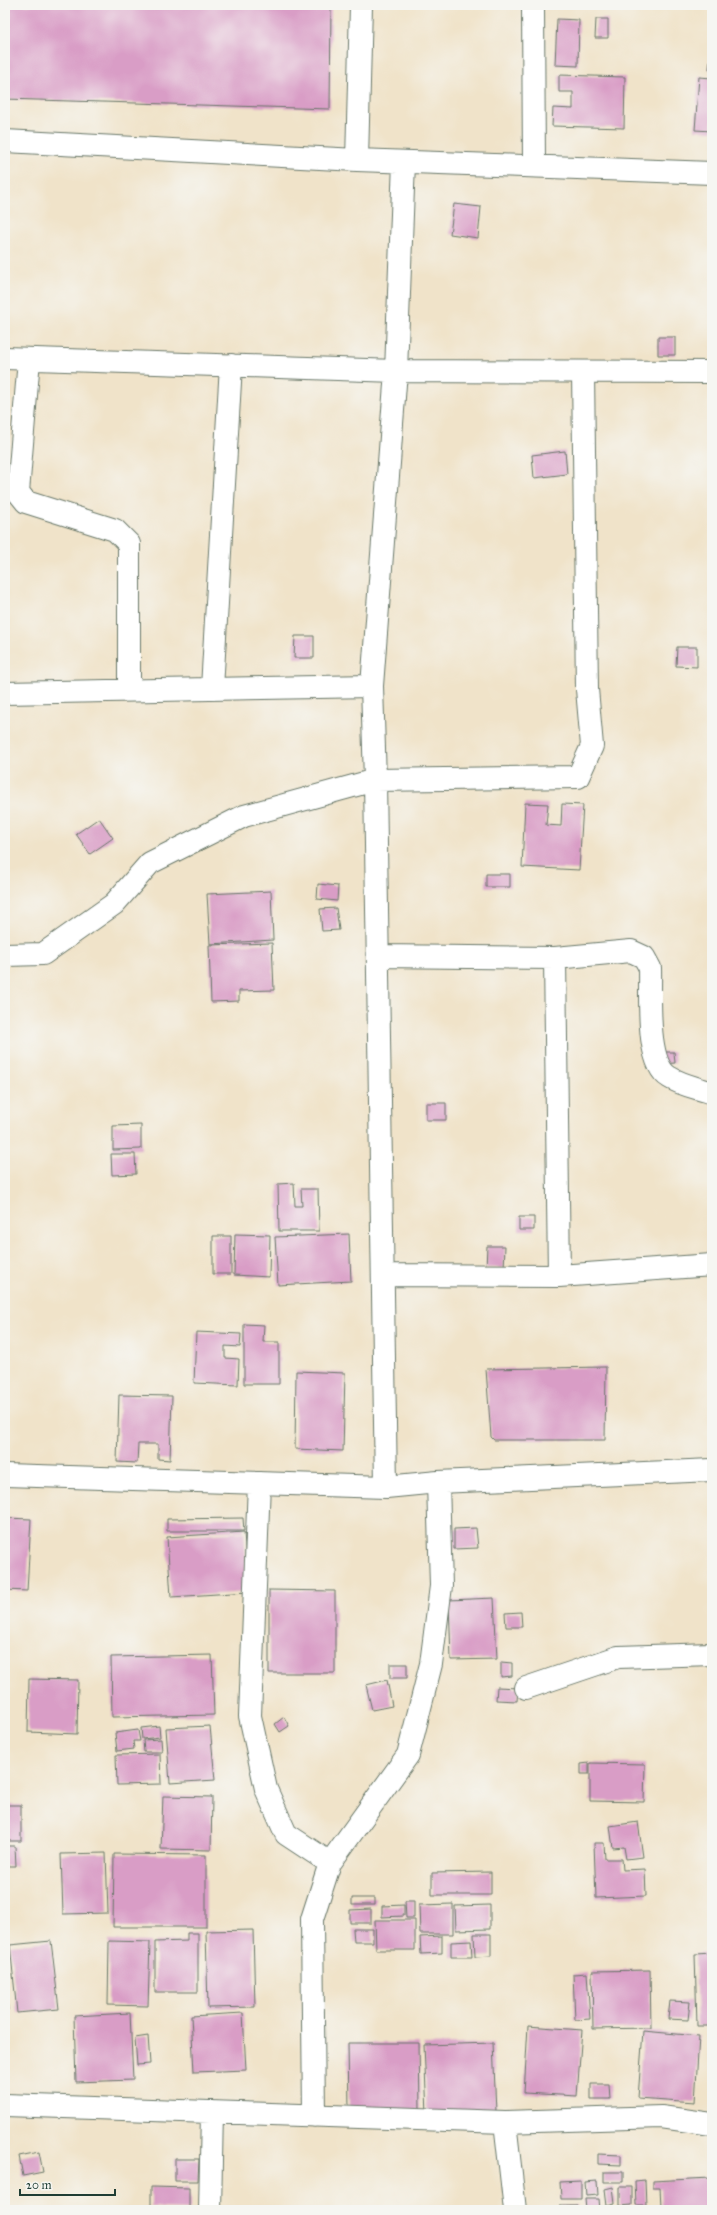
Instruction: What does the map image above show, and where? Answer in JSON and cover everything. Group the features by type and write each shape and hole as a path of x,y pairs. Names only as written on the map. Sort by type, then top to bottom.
{"street":[{"path":"357,160 361,5"},
{"path":"533,5 534,166"},
{"path":"5,141 357,160 712,173"},
{"path":"386,1487 375,780 372,686 396,371 404,162"},
{"path":"5,358 396,371 712,372"},
{"path":"29,359 18,492 26,502 115,530 129,544 129,690"},
{"path":"212,688 230,366"},
{"path":"5,955 44,954 114,904 150,863 244,816 375,780 578,777 592,746 587,689 583,372"},
{"path":"5,693 372,686"},
{"path":"378,956 555,958 631,952 644,957 650,968 653,1050 658,1066 668,1077 712,1093"},
{"path":"555,958 559,1276"},
{"path":"383,1275 559,1276 712,1266"},
{"path":"5,1475 386,1487 438,1482 712,1470"},
{"path":"314,2116 312,1919 330,1863 408,1754 431,1664 441,1586 438,1482"},
{"path":"258,1483 250,1716 266,1789 286,1834 330,1863"},
{"path":"526,1688 618,1657 712,1654"},
{"path":"5,2106 505,2122 661,2117 712,2124"},
{"path":"210,2210 212,2112"},
{"path":"505,2122 515,2210"}],"building":[{"path":"5,5 331,5 330,109 5,99"},
{"path":"557,19 579,20 578,66 555,65"},
{"path":"596,19 608,19 608,38 595,38"},
{"path":"712,46 712,70 709,69"},
{"path":"559,75 625,77 624,128 552,126 553,108 573,109 573,92 559,92"},
{"path":"699,77 712,78 712,131 695,130"},
{"path":"454,204 481,207 478,238 450,234"},
{"path":"658,337 675,337 675,355 658,355"},
{"path":"565,451 567,474 534,478 532,455"},
{"path":"295,636 314,636 314,658 294,658"},
{"path":"677,647 697,647 697,667 676,666"},
{"path":"525,803 548,804 546,825 561,826 562,804 583,805 579,870 522,867"},
{"path":"99,818 113,838 90,854 76,834"},
{"path":"486,874 510,874 510,887 486,887"},
{"path":"318,884 338,886 337,901 317,899"},
{"path":"271,891 273,940 210,944 207,894"},
{"path":"336,908 339,930 322,931 320,909"},
{"path":"272,943 274,990 239,991 239,1001 211,1002 209,945"},
{"path":"661,1052 674,1052 675,1063 661,1064"},
{"path":"426,1103 446,1103 446,1120 426,1120"},
{"path":"141,1125 141,1149 113,1150 113,1126"},
{"path":"111,1154 135,1154 136,1174 112,1175"},
{"path":"294,1183 295,1206 302,1206 301,1189 318,1189 319,1231 279,1231 278,1184"},
{"path":"519,1217 534,1217 534,1230 519,1230"},
{"path":"235,1234 270,1235 269,1277 234,1275"},
{"path":"349,1234 351,1281 278,1285 275,1237"},
{"path":"213,1236 231,1236 231,1274 213,1274"},
{"path":"487,1246 505,1246 504,1268 486,1268"},
{"path":"244,1324 264,1325 263,1342 279,1342 279,1384 244,1384"},
{"path":"196,1332 241,1334 240,1347 225,1346 225,1358 239,1359 238,1385 194,1383"},
{"path":"606,1367 605,1440 494,1440 491,1437 486,1369"},
{"path":"296,1371 345,1373 343,1451 295,1449"},
{"path":"119,1395 172,1396 170,1460 158,1459 158,1444 138,1444 137,1463 117,1462"},
{"path":"5,1518 31,1519 27,1591 5,1590"},
{"path":"243,1518 244,1531 167,1531 167,1519"},
{"path":"476,1528 478,1548 454,1549 454,1529"},
{"path":"244,1532 248,1592 171,1597 167,1537"},
{"path":"269,1590 335,1591 335,1673 269,1673"},
{"path":"494,1598 497,1659 451,1660 449,1600"},
{"path":"521,1612 522,1627 506,1627 505,1613"},
{"path":"212,1655 214,1715 112,1717 111,1657"},
{"path":"501,1662 512,1663 512,1676 501,1677"},
{"path":"390,1664 407,1664 407,1678 390,1678"},
{"path":"29,1679 78,1680 77,1734 28,1732"},
{"path":"387,1680 392,1706 372,1710 366,1685"},
{"path":"497,1687 518,1688 517,1701 496,1700"},
{"path":"284,1717 289,1726 280,1732 275,1724"},
{"path":"159,1726 160,1737 142,1739 141,1728"},
{"path":"210,1726 215,1780 170,1783 166,1728"},
{"path":"138,1730 140,1741 133,1741 134,1749 117,1751 115,1733"},
{"path":"161,1739 162,1752 144,1752 143,1740"},
{"path":"160,1754 161,1784 117,1785 116,1755"},
{"path":"589,1763 589,1774 581,1774 581,1764"},
{"path":"590,1763 645,1764 644,1802 590,1801"},
{"path":"163,1796 212,1797 211,1850 161,1849"},
{"path":"5,1805 21,1805 21,1841 5,1841"},
{"path":"638,1822 643,1857 626,1859 624,1847 613,1848 610,1826"},
{"path":"594,1843 604,1843 605,1859 622,1859 623,1870 645,1869 646,1896 596,1898"},
{"path":"5,1846 15,1846 16,1866 5,1866"},
{"path":"106,1853 108,1913 63,1914 61,1854"},
{"path":"114,1854 206,1855 206,1927 113,1927"},
{"path":"491,1872 491,1895 432,1895 432,1873"},
{"path":"352,1898 375,1898 375,1905 352,1905"},
{"path":"405,1901 414,1901 414,1918 406,1918"},
{"path":"453,1904 453,1934 420,1934 419,1905"},
{"path":"404,1905 404,1916 382,1917 382,1906"},
{"path":"490,1905 490,1929 456,1930 455,1906"},
{"path":"371,1909 371,1923 350,1923 350,1910"},
{"path":"375,1920 415,1920 415,1950 376,1950"},
{"path":"353,1929 373,1929 373,1942 354,1942"},
{"path":"253,1930 255,2007 208,2008 206,1931"},
{"path":"187,1933 198,1933 198,1992 155,1992 155,1942 187,1941"},
{"path":"474,1934 491,1934 491,1956 475,1957"},
{"path":"442,1936 442,1953 421,1954 420,1937"},
{"path":"51,1941 59,2009 17,2013 10,1945"},
{"path":"109,1941 150,1942 148,2006 108,2005"},
{"path":"471,1941 472,1957 451,1957 451,1942"},
{"path":"712,1953 712,2026 697,2026 695,1954"},
{"path":"650,1970 651,2028 593,2029 592,1971"},
{"path":"587,1973 590,2019 575,2020 573,1974"},
{"path":"5,1975 8,2010 5,2010"},
{"path":"670,2001 690,2002 688,2020 668,2019"},
{"path":"130,2013 133,2080 76,2082 74,2016"},
{"path":"243,2013 246,2070 194,2072 191,2016"},
{"path":"528,2026 582,2030 577,2096 524,2093"},
{"path":"643,2031 699,2036 695,2102 638,2098"},
{"path":"148,2036 150,2064 137,2065 135,2038"},
{"path":"348,2043 419,2043 420,2110 349,2110"},
{"path":"493,2043 496,2112 427,2114 424,2045"},
{"path":"591,2084 609,2084 610,2099 591,2099"},
{"path":"39,2152 43,2172 23,2176 19,2156"},
{"path":"598,2154 621,2155 621,2165 598,2164"},
{"path":"175,2159 199,2159 198,2181 175,2181"},
{"path":"604,2172 623,2172 623,2182 604,2182"},
{"path":"710,2178 711,2210 654,2210 654,2206 661,2206 660,2188 653,2188 653,2181"},
{"path":"645,2180 646,2205 636,2205 635,2181"},
{"path":"581,2181 581,2199 561,2199 560,2182"},
{"path":"597,2181 598,2195 586,2196 585,2182"},
{"path":"151,2187 189,2188 189,2209 151,2208"},
{"path":"613,2187 615,2203 607,2205 605,2189"},
{"path":"620,2187 632,2187 632,2205 620,2206"},
{"path":"585,2199 599,2199 600,2210 586,2210"},
{"path":"561,2205 577,2205 577,2210 561,2210"}]}
